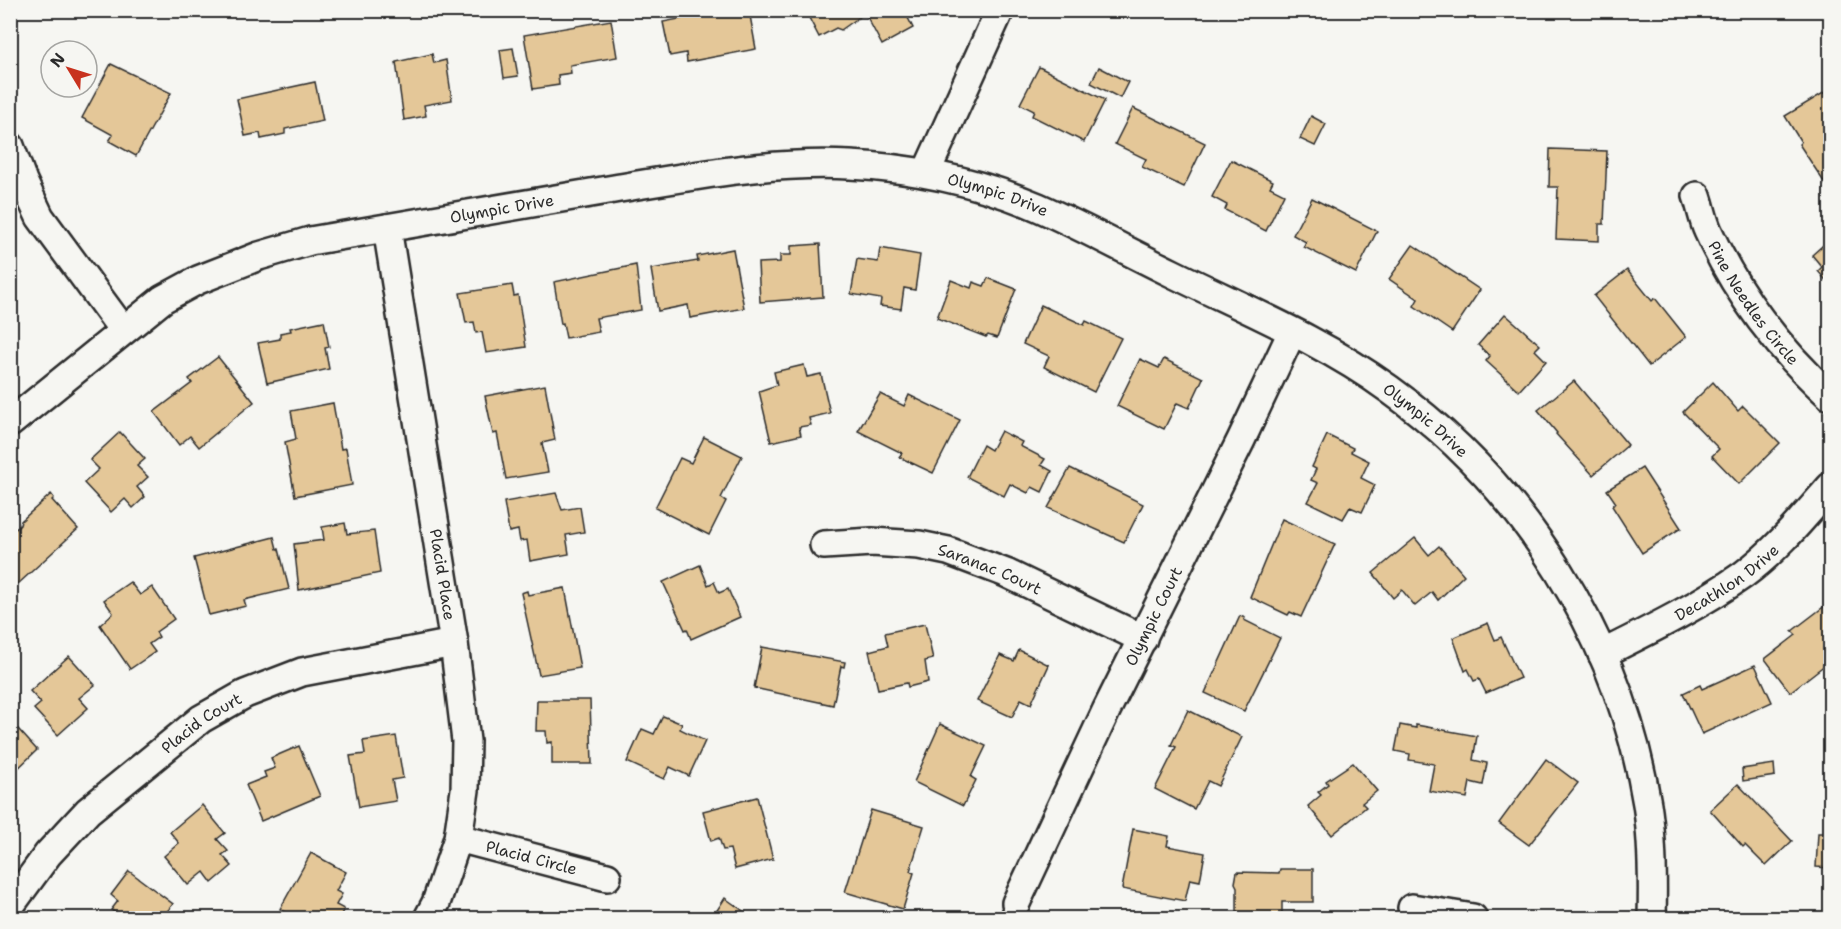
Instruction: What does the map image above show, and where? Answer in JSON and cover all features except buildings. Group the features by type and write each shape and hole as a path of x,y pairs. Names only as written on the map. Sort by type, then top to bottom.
{"street":[{"path":"926,173 1000,10"},
{"path":"10,146 40,217 123,330"},
{"name":"Olympic Drive","path":"10,423 163,299 198,280 260,256 310,241 717,172 776,166 851,165 926,173 976,186 1036,206 1333,352 1388,387 1439,428 1477,464 1520,514 1563,578 1602,654 1634,744 1647,807 1653,870 1652,918"},
{"name":"Pine Needles Circle","path":"1697,196 1707,230 1732,276 1766,327 1803,371 1830,396"},
{"name":"Placid Place","path":"387,228 454,643 466,741 465,789 458,838 440,894 428,918"},
{"name":"Olympic Court","path":"1016,903 1292,332"},
{"name":"Decathlon Drive","path":"1602,654 1674,618 1744,574 1787,537 1830,487"},
{"name":"Saranac Court","path":"824,545 872,542 919,545 948,551 1006,573 1143,639"},
{"name":"Placid Court","path":"10,906 48,854 88,811 201,719 245,694 302,672 454,643"},
{"name":"Placid Circle","path":"458,838 607,877"},
{"path":"1412,908 1473,918"}]}
